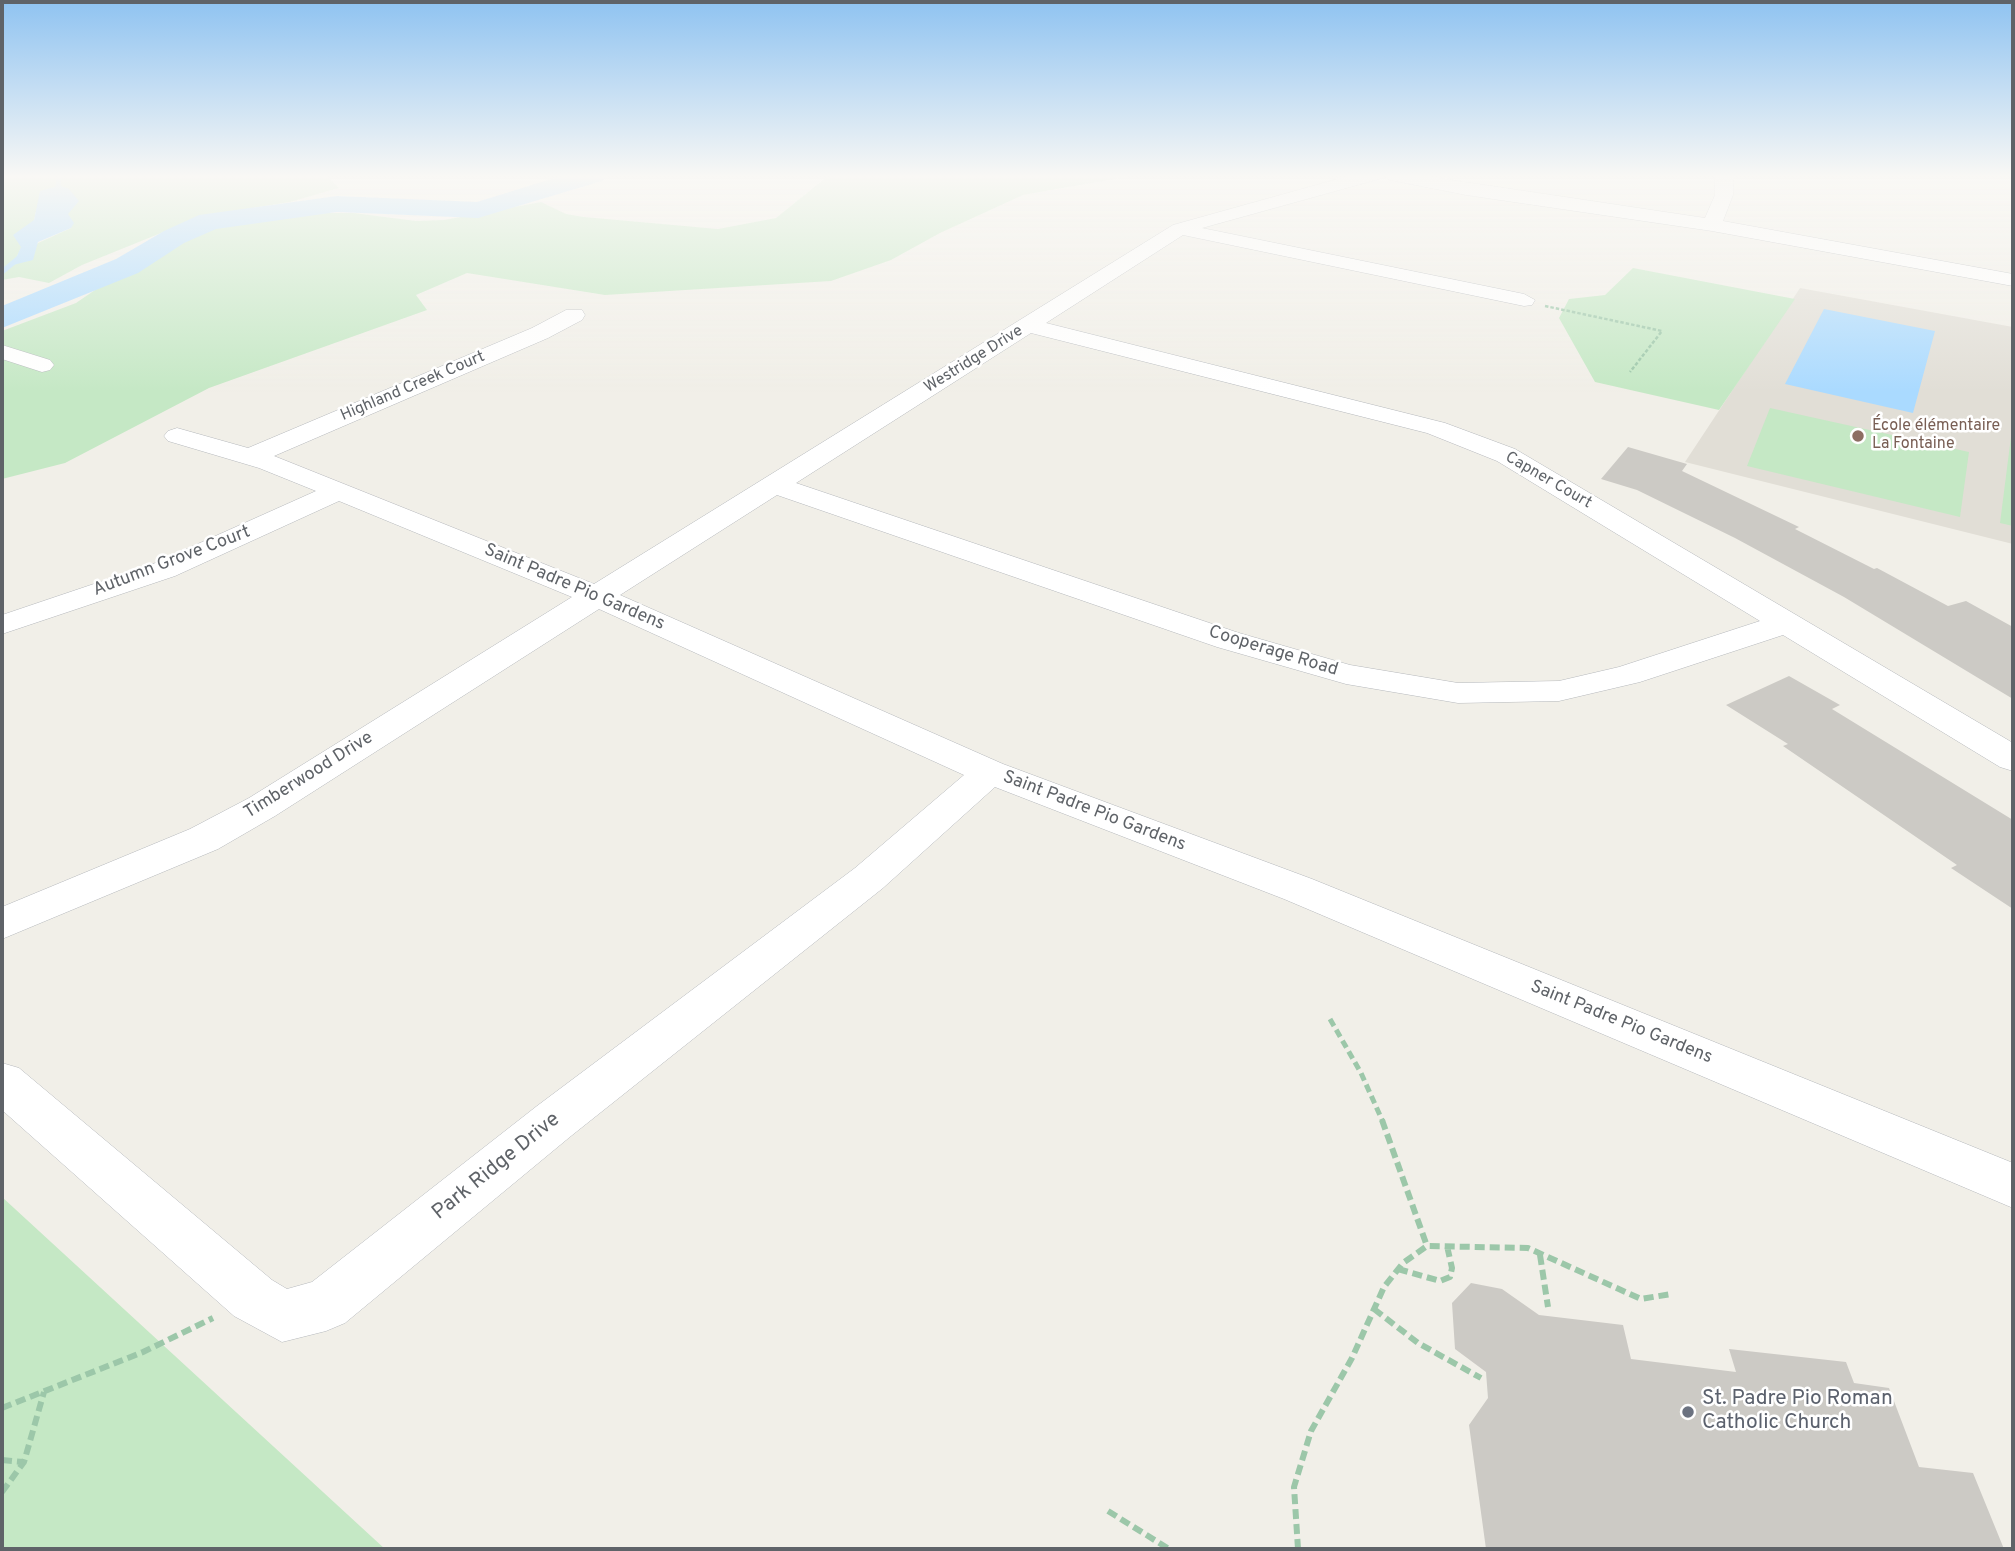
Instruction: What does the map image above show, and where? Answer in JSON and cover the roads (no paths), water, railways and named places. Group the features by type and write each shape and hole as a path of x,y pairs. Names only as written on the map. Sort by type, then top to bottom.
{"street":[{"name":"Westridge Drive","path":"598,597 772,484 1030,326 1152,247"},
{"path":"1269,247 1524,300"},
{"path":"1834,247 2013,280"},
{"name":"Highland Creek Court","path":"251,456 540,333 574,315"},
{"name":"Capner Court","path":"1030,326 1436,428 1506,455 2013,759"},
{"path":"2,352 42,365"},
{"name":"Saint Padre Pio Gardens","path":"177,436 251,456 339,491 598,597 990,772 1298,889 2013,1186"},
{"name":"Cooperage Road","path":"772,484 1227,640 1346,674 1458,693 1559,691 1628,674 1787,623"},
{"name":"Autumn Grove Court","path":"2,625 164,570 339,491"},
{"name":"Timberwood Drive","path":"2,924 204,839 262,807 598,597"},
{"name":"Park Ridge Drive","path":"2,1082 253,1298 282,1317 326,1305 554,1121 869,878 990,772"}],"water":[{"path":"21,247 37,247 33,260 13,265"},
{"path":"1824,309 1935,331 1913,413 1785,384"}],"waterway":[{"path":"2,318 127,266 157,247"},
{"path":"2,272 20,257"}],"place":[{"name":"École élémentaire La Fontaine","path":"1858,436"},
{"name":"St. Padre Pio Roman Catholic Church","path":"1688,1412"}]}
